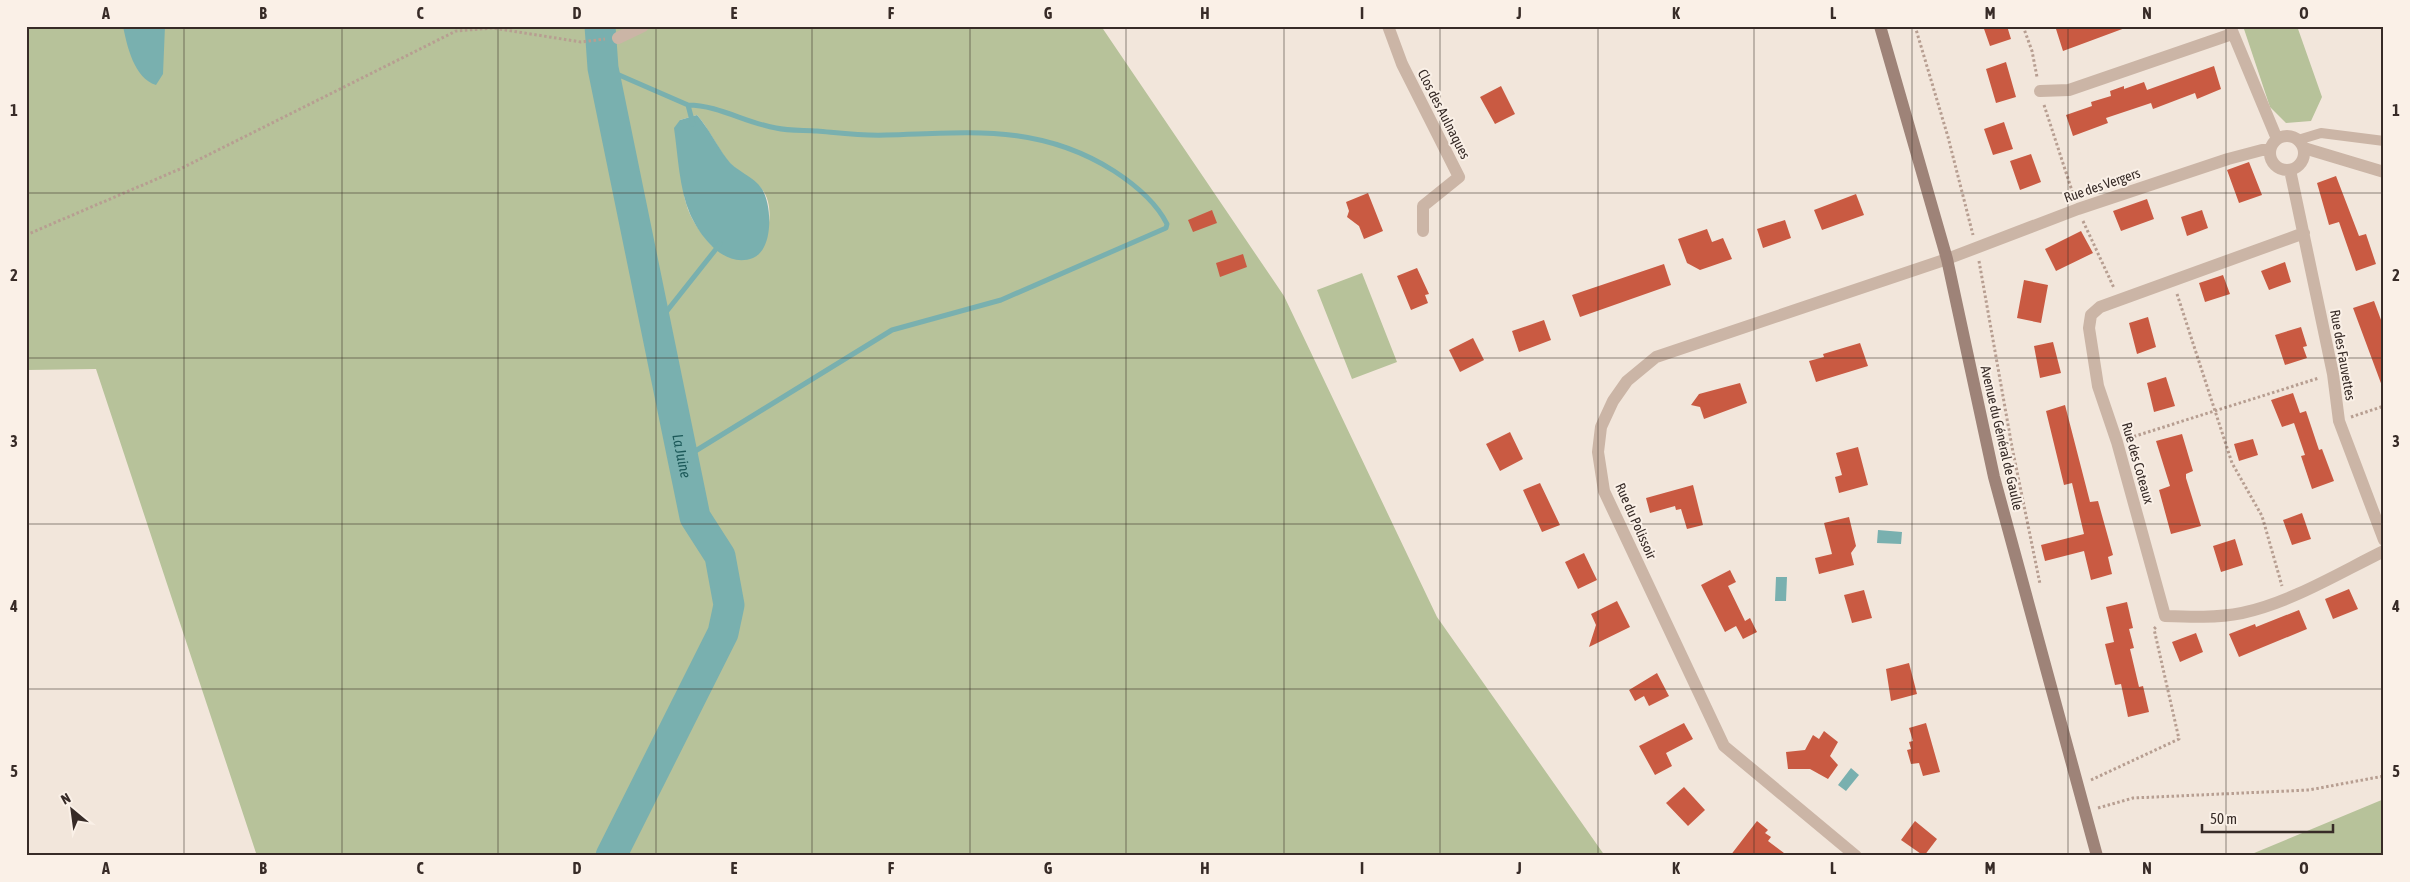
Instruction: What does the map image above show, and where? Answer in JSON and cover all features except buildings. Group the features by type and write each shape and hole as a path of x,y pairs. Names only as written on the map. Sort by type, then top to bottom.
{"main road":[{"name":"Avenue du Général de Gaulle","path":"1880,26 1947,259 1994,477 2097,856"}],"street":[{"path":"618,38 643,26"},
{"name":"Clos des Aulnaques","path":"1388,26 1402,64 1458,177 1423,206 1422,231"},
{"path":"2040,91 2069,90 2231,30 2274,144"},
{"path":"2301,144 2303,160 2300,164 2290,170 2284,170 2275,165 2270,155 2274,144 2288,136 2301,144 2384,172"},
{"name":"Rue des Vergers","path":"1947,259 2078,210 2228,158 2262,150 2274,144"},
{"name":"Rue des Fauvettes","path":"2290,170 2333,374 2339,421 2384,540"},
{"name":"Rue des Coteaux","path":"2165,616 2117,442 2098,386 2089,328 2091,315 2100,308 2120,300 2304,233"},
{"name":"Rue du Polissoir","path":"1856,856 1724,746 1604,491 1598,452 1601,427 1613,401 1627,381 1656,357 1947,259"},
{"path":"2165,616 2195,618 2242,613 2286,598 2384,551"}],"lane":[{"path":"2301,144 2320,133 2384,141"}],"path":[{"name":"Avenue du Général de Gaulle","path":"1915,26 1948,137 1976,248 2012,447 2042,592"},
{"path":"2023,26 2032,51 2040,91 2078,210 2120,300"},
{"path":"26,236 180,169 456,31 493,28 581,42 618,38"},
{"path":"2173,282 2232,463 2262,516 2286,598"},
{"path":"2117,442 2333,374"},
{"path":"2339,421 2384,406"},
{"path":"2088,771 2091,780 2179,739 2154,630 2165,616"},
{"path":"2085,812 2133,798 2309,790 2384,776"}],"green space":[{"path":"26,26 1101,26 1284,296 1437,617 1605,856 257,856 96,369 26,370","holes":["697,115 727,160 756,183 765,194 768,202 769,219 766,237 760,252 712,246 690,215 684,195 680,120"]},
{"path":"2243,26 2297,26 2322,97 2311,121 2286,123 2270,107"},
{"path":"1362,273 1397,362 1352,379 1317,290"},
{"path":"2384,799 2384,856 2247,856"}],"water":[{"path":"123,26 165,26 163,74 156,85 142,76 137,69 129,52"},
{"path":"697,115 730,163 759,184 765,196 769,215 768,236 765,246 753,258 732,259 714,248 694,223 686,204 681,182 674,128 680,120"},
{"path":"1878,530 1902,532 1901,544 1877,543"},
{"path":"1776,577 1787,577 1786,601 1775,601"},
{"path":"1851,768 1859,775 1846,791 1838,785"}],"waterway":[{"name":"La Juine","path":"600,26 603,68 695,517 720,556 729,605 723,633 611,856"},
{"path":"603,68 688,105 710,108 765,126 781,129 869,135 1003,134 1058,145 1086,156 1122,176 1151,201 1167,224 1166,228 1001,300 892,330 684,458"},
{"path":"688,105 693,124"},
{"path":"655,326 720,244"}]}
